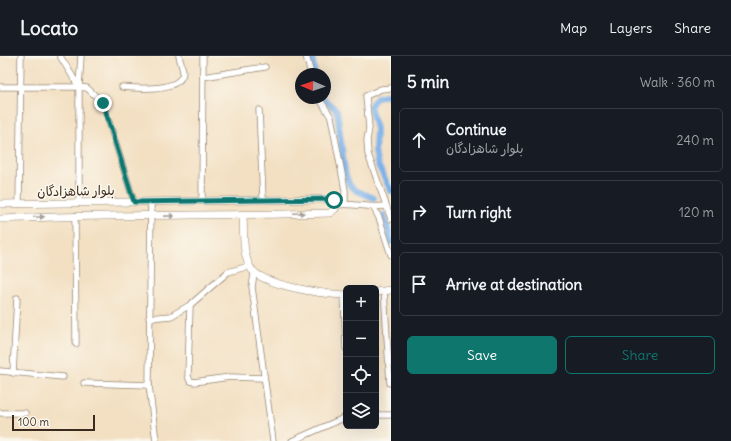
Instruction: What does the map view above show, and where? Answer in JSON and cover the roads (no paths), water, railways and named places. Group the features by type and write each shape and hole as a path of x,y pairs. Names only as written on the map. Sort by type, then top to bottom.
{"main road":[{"name":"بلوار شاهزادگان","path":"0,204 330,199 334,200 336,205 335,210 330,213 152,217 75,216 0,218"},
{"path":"243,215 246,253 249,266 254,274 267,281 286,286 343,295"}],"street":[{"path":"19,204 20,56"},
{"path":"60,56 79,87"},
{"path":"79,203 79,87 81,56"},
{"path":"122,88 161,88 171,86 182,76 183,71 179,56"},
{"path":"202,201 203,56"},
{"path":"306,56 309,68"},
{"path":"203,77 239,73 265,68"},
{"path":"0,87 20,86 87,88 103,103 134,202"},
{"path":"391,88 382,89 366,96 369,128 367,140 368,154 385,206 391,219"},
{"path":"323,104 331,117 345,190 346,204"},
{"path":"259,110 262,200"},
{"path":"151,202 152,217 149,318 150,385 156,441"},
{"path":"336,205 346,204 374,208 385,206"},
{"path":"374,208 379,218 391,255"},
{"path":"75,216 76,344"},
{"path":"149,318 171,316 190,305 228,272 249,266"},
{"path":"254,274 252,287 263,378 273,441"},
{"path":"387,291 390,383"},
{"path":"13,373 17,298"},
{"path":"190,305 188,376 190,381 194,382 230,377 263,378"},
{"path":"0,372 63,377"},
{"path":"84,383 150,385"},
{"path":"0,413 25,413"},
{"path":"379,415 391,415"},
{"path":"292,441 343,418"}],"waterway":[{"path":"312,56 314,68"},
{"path":"391,94 377,97 370,106 376,129 375,151 377,163 391,191"},
{"path":"329,104 337,111 345,173 349,184 355,190 374,198"},
{"path":"384,215 391,242"}]}
